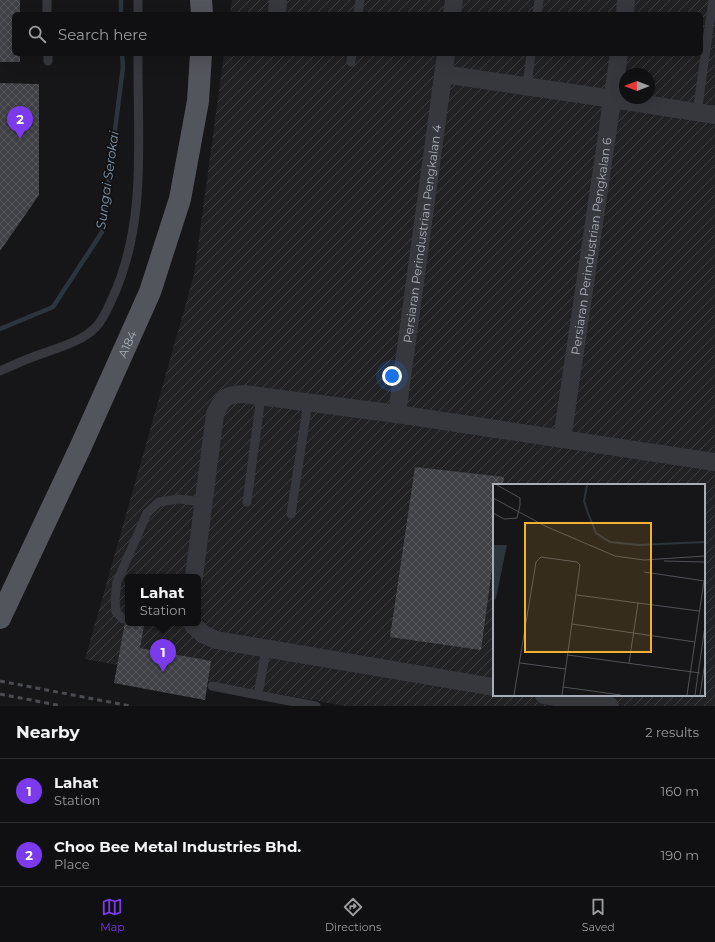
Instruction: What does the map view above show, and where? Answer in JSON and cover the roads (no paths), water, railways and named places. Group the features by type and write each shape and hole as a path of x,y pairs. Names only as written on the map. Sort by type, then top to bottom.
{"main road":[{"name":"A184","path":"0,618 81,446 150,292 180,199 198,101 201,56"}],"street":[{"path":"276,12 278,0"},
{"path":"452,12 454,0"},
{"path":"625,12 626,0"},
{"name":"Persiaran Perindustrian Pengkalan 4","path":"397,414 446,56"},
{"name":"Persiaran Perindustrian Pengkalan 6","path":"562,439 619,56"},
{"path":"444,74 715,115"},
{"path":"194,574 215,414 221,400 230,394 261,396 397,414 715,462"},
{"path":"194,626 203,634 216,640 493,687"},
{"path":"550,696 610,706"}],"lane":[{"path":"47,0 47,12"},
{"path":"138,0 138,12"},
{"path":"358,12 360,0"},
{"path":"537,12 539,0"},
{"path":"697,112 713,0"},
{"path":"0,371 33,357 76,342 96,327 106,312 118,287 128,251 136,210 139,162 138,56"},
{"path":"527,86 531,56"},
{"path":"247,502 261,396"},
{"path":"292,514 308,402"},
{"path":"125,619 123,619 116,612 115,600 117,582 147,513 159,502 178,499 204,502"},
{"path":"258,695 266,649"},
{"path":"212,686 316,706"}],"waterway":[{"name":"Sungai Serokai","path":"121,0 121,12"},
{"name":"Sungai Serokai","path":"0,329 53,307 102,232 123,67 122,56"}],"railway":[{"path":"0,681 130,706"},
{"path":"0,694 62,706"}],"place":[{"name":"Choo Bee Metal Industries Bhd.","path":"20,139"},
{"name":"Lahat","path":"163,672"}]}
